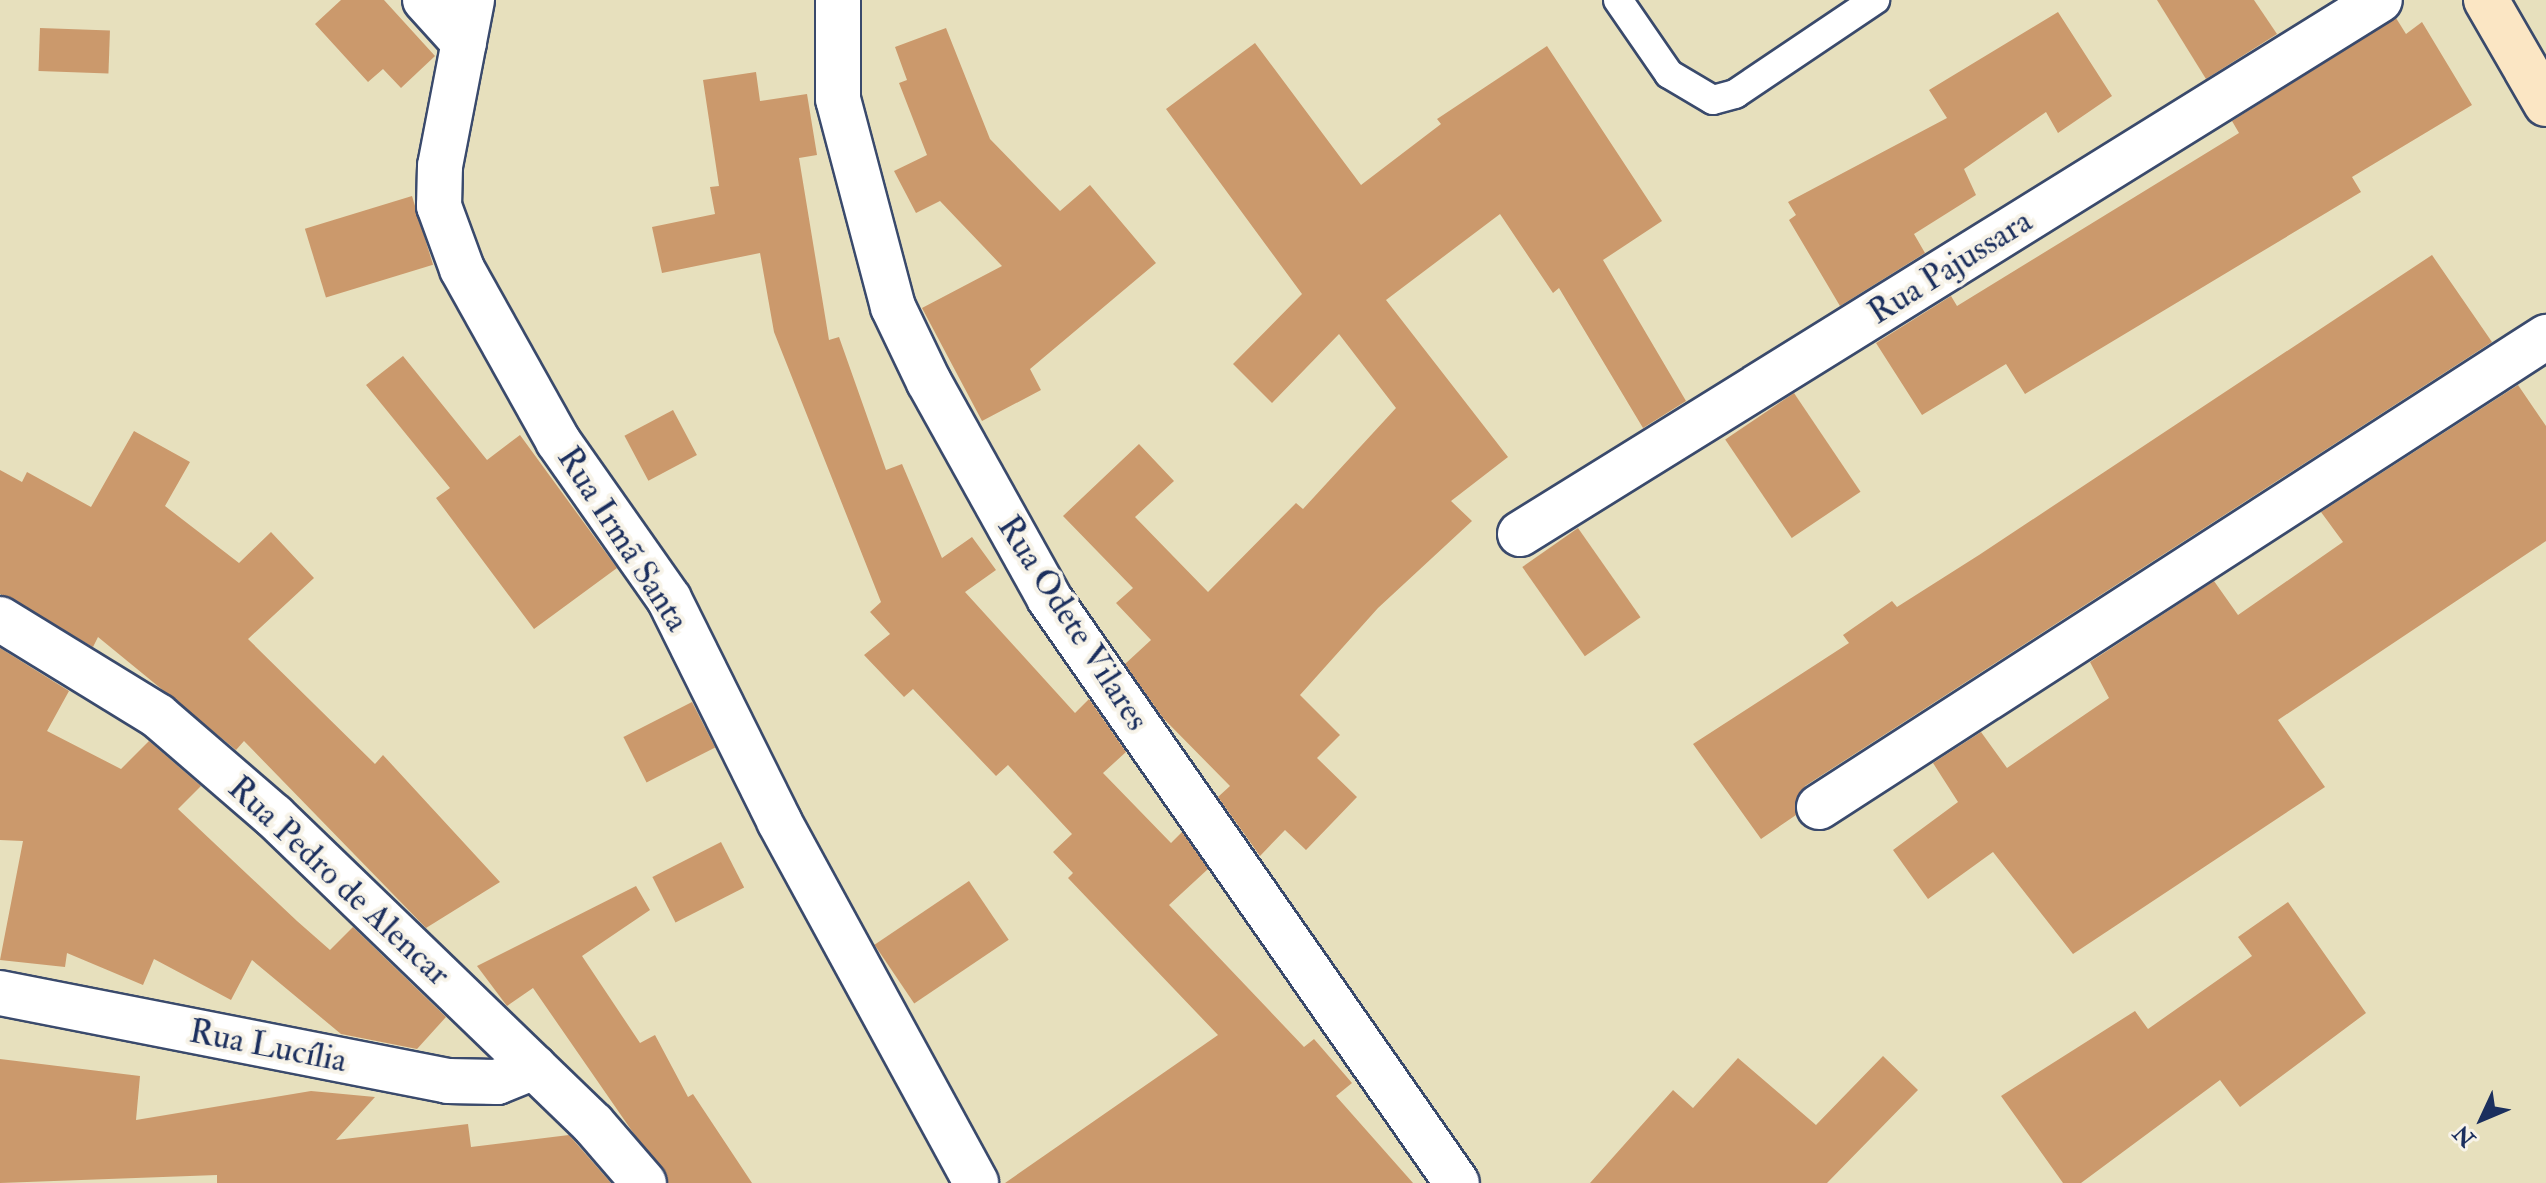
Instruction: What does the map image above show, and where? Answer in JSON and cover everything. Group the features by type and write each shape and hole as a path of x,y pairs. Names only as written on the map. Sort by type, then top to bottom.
{"main road":[{"path":"2486,0 2546,104"}],"street":[{"path":"425,0 464,43"},
{"name":"Rua Irmã Santa","path":"472,0 439,206 462,269 558,441 669,599 779,821 976,1183"},
{"name":"Rua Odete Vilares","path":"838,0 838,99 893,307 929,382 1049,598 1457,1183"},
{"name":"Rua Pajussara","path":"1520,534 2380,0"},
{"path":"1819,807 2546,337"},
{"name":"Rua Pedro de Alencar","path":"0,619 158,716 274,816 534,1067 644,1183"},
{"name":"Rua Lucília","path":"0,993 448,1081 497,1082 534,1067"}],"lane":[{"path":"1618,0 1669,74 1713,100 1735,94 1875,0"}],"building":[{"path":"341,0 384,0 435,56 401,88 383,69 368,82 315,24"},
{"path":"2157,0 2254,0 2277,34 2206,79"},
{"path":"2058,12 2112,96 2058,133 2046,112 1964,169 1976,195 1914,234 1925,253 1840,306 1789,220 1796,215 1788,202 1947,118 1929,90"},
{"path":"2396,18 2406,34 2422,22 2472,105 2352,177 2361,192 2025,394 2006,364 1922,415 1876,343 1951,296 1957,306 2239,133 2232,121"},
{"path":"40,28 110,30 108,73 38,71"},
{"path":"946,28 990,139 1060,211 1090,185 1156,263 1030,369 1041,390 982,421 922,308 1002,266 940,201 916,213 894,171 927,155 899,83 907,80 895,47"},
{"path":"1255,43 1361,185 1441,124 1437,119 1547,46 1662,221 1603,260 1686,401 1643,428 1559,288 1553,293 1500,214 1386,300 1508,457 1451,501 1472,521 1378,608 1300,695 1340,735 1317,758 1357,797 1306,850 1285,830 1260,856 1218,797 1230,786 1163,718 1125,664 1151,640 1116,603 1133,588 1063,516 1139,444 1174,481 1135,517 1208,592 1296,503 1303,509 1396,408 1339,334 1272,403 1233,364 1302,294 1166,109"},
{"path":"756,72 760,101 807,94 817,155 799,158 829,340 839,337 886,470 902,464 942,558 972,537 996,570 965,592 1075,713 1089,699 1126,752 1103,773 1171,843 1182,832 1208,869 1169,905 1304,1047 1314,1039 1352,1083 1336,1096 1413,1183 1005,1183 1218,1035 1068,878 1073,873 1053,852 1072,834 1008,765 996,776 913,689 904,697 864,655 890,634 870,612 881,602 774,332 760,253 662,273 652,227 715,214 710,187 719,186 703,80"},
{"path":"412,196 433,265 326,298 305,229"},
{"path":"2432,255 2492,342 1805,786 1796,815 1761,839 1693,744 1849,643 1843,635 1892,601 1897,607 1979,555"},
{"path":"403,356 487,460 520,435 617,568 534,629 436,498 450,488 366,385"},
{"path":"2518,385 2546,426 2546,541 2278,720 2325,787 2073,954 1993,852 1928,899 1893,850 1958,802 1933,763 1981,732 2007,768 2109,698 2090,662 2214,581 2238,615 2343,542 2321,512"},
{"path":"1794,393 1861,492 1792,538 1725,439"},
{"path":"673,410 697,455 648,481 624,436"},
{"path":"134,431 190,462 165,506 239,563 271,532 314,578 248,639 375,764 383,755 500,882 426,928 244,741 236,750 98,637 93,647 0,594 0,470 22,482 27,472 91,507"},
{"path":"1578,528 1641,617 1585,656 1522,567"},
{"path":"0,648 69,691 47,731 121,769 149,741 201,786 178,809 297,921 330,950 353,927 446,1017 417,1049 341,1034 252,960 231,1000 154,959 143,985 67,953 65,967 0,960 23,841 0,840"},
{"path":"692,702 715,747 647,782 623,737"},
{"path":"721,842 744,887 676,922 652,877"},
{"path":"969,881 1009,940 914,1004 874,945"},
{"path":"636,886 650,910 582,956 640,1043 655,1035 688,1097 693,1094 752,1183 668,1183 533,988 507,1006 477,966"},
{"path":"2288,902 2366,1013 2240,1107 2220,1080 2081,1183 2063,1183 2001,1096 2135,1011 2148,1029 2252,956 2238,937"},
{"path":"1883,1056 1918,1090 1827,1183 1590,1183 1673,1090 1693,1108 1738,1058 1816,1125"},
{"path":"0,1059 140,1076 136,1120 311,1091 375,1097 336,1140 468,1124 471,1147 569,1135 611,1183 217,1183 217,1175 0,1183"}]}
